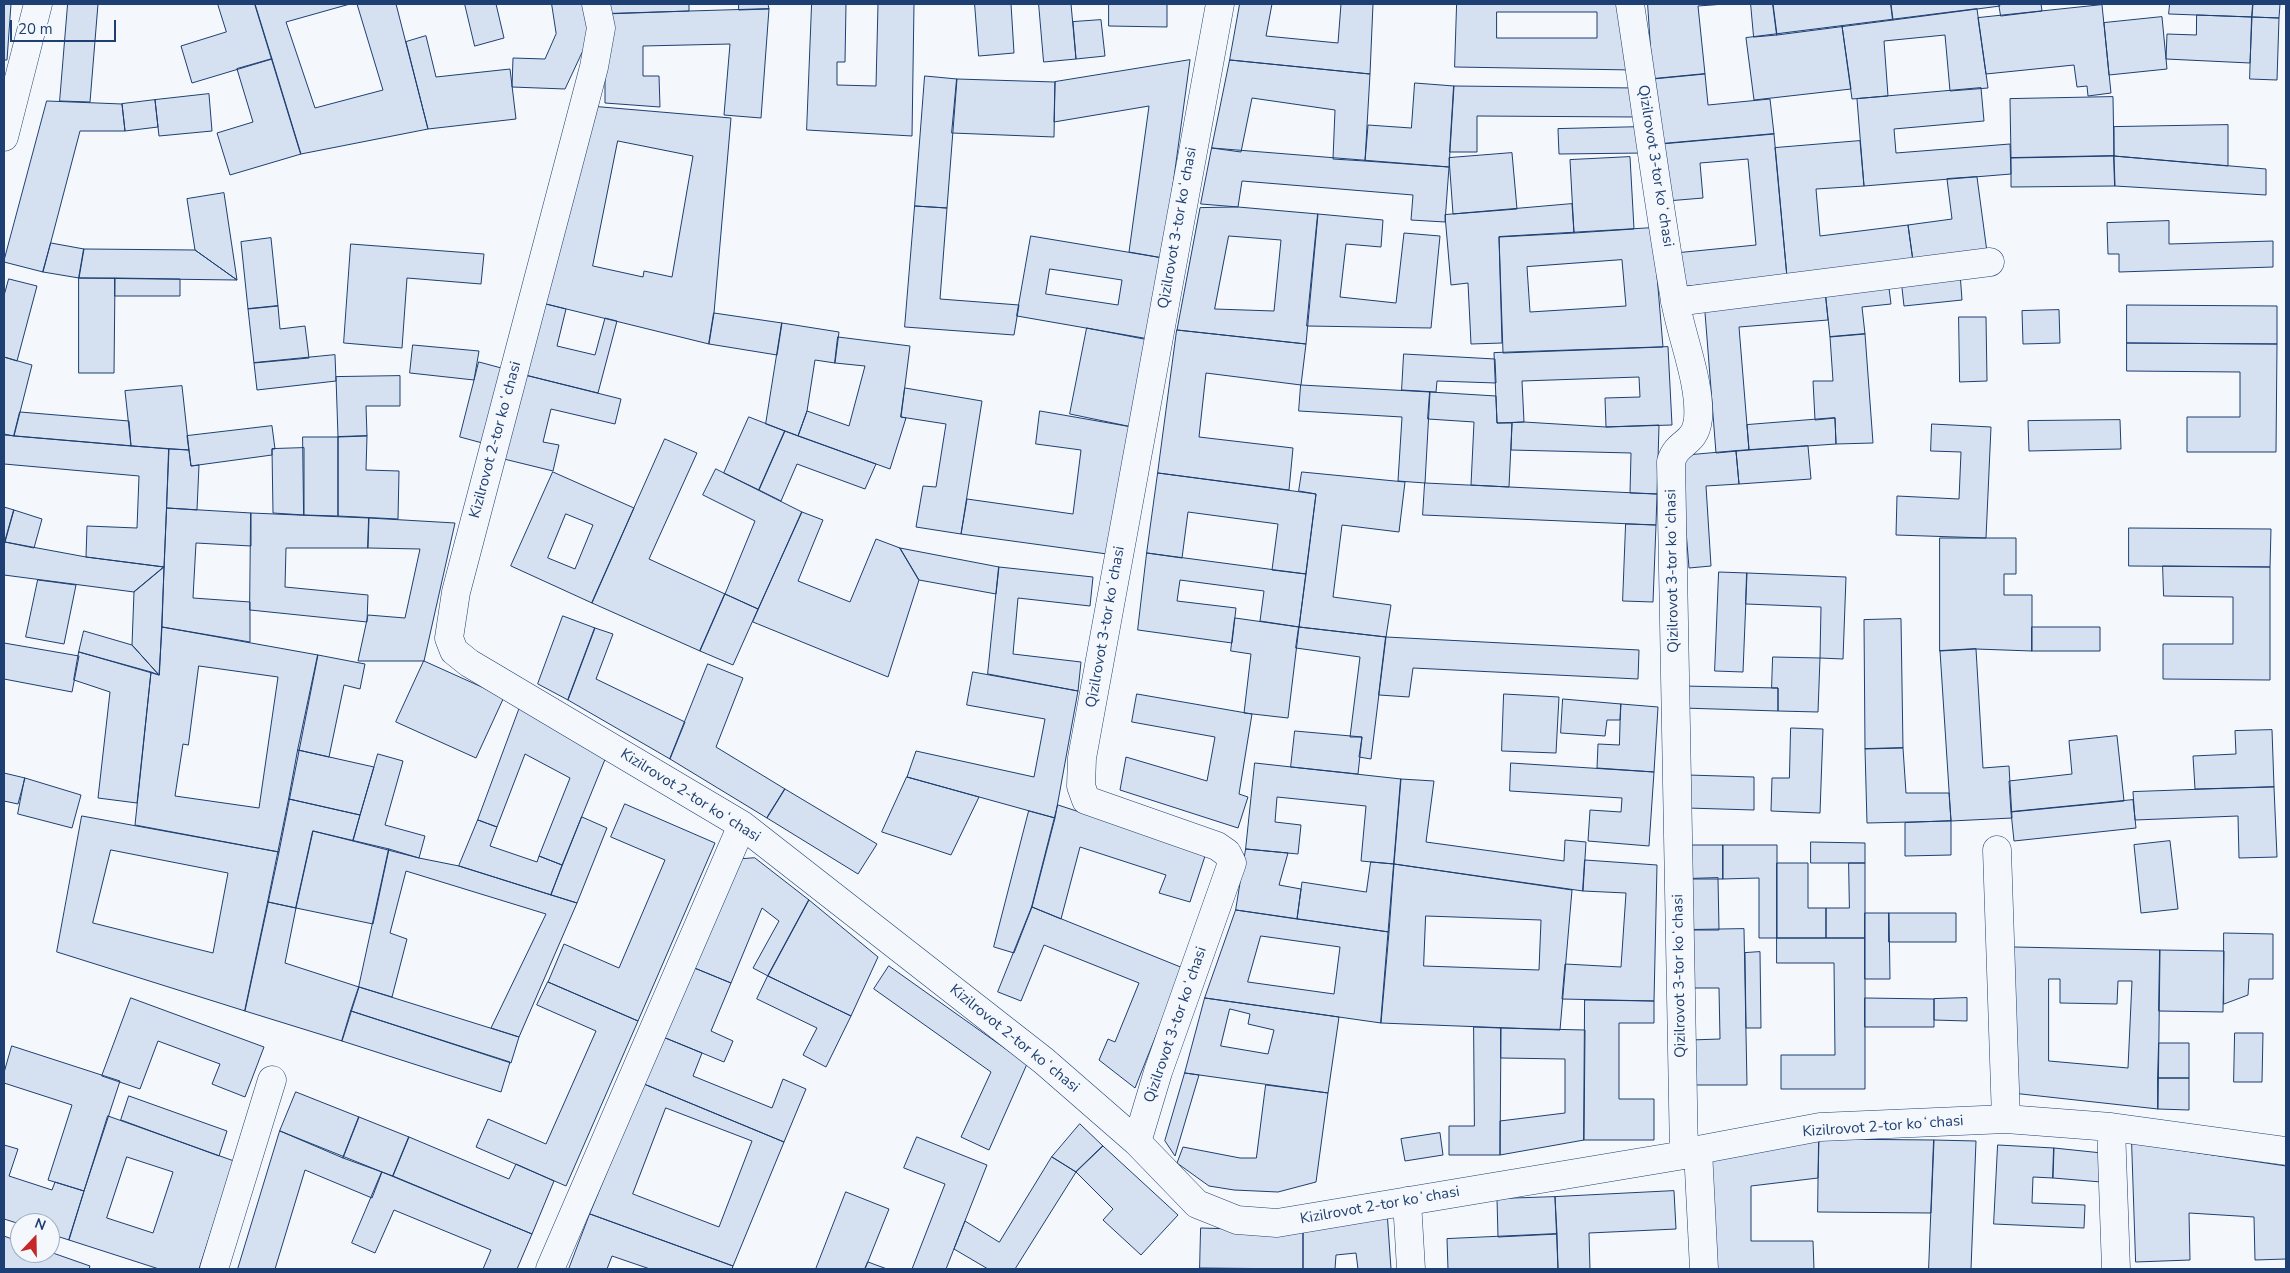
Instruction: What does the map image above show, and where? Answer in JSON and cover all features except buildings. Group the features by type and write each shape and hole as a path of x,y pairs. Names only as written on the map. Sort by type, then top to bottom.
{"street":[{"path":"4,138 38,4"},
{"name":"Kizilrovot 2-tor koʻchasi","path":"596,4 601,28 594,67 456,592 449,638 454,651 469,663 742,825 1044,1061 1137,1142 1197,1204 1237,1220 1277,1223 1691,1153 1820,1128 2006,1119 2111,1127 2286,1151"},
{"name":"Qizilrovot 3-tor koʻchasi","path":"1137,1142 1158,1072 1232,863 1227,853 1217,846 1086,800 1081,786 1082,758 1220,4"},
{"name":"Qizilrovot 3-tor koʻchasi","path":"1630,4 1675,302 1691,366 1698,415 1693,437 1673,452 1671,462 1691,1153 1704,1269"},
{"path":"1675,302 1990,262"},
{"path":"550,1269 742,825"},
{"path":"1997,850 2006,1119"},
{"path":"214,1269 272,1080"},
{"path":"2111,1127 2116,1269"},
{"path":"1407,1201 1411,1269"}]}
